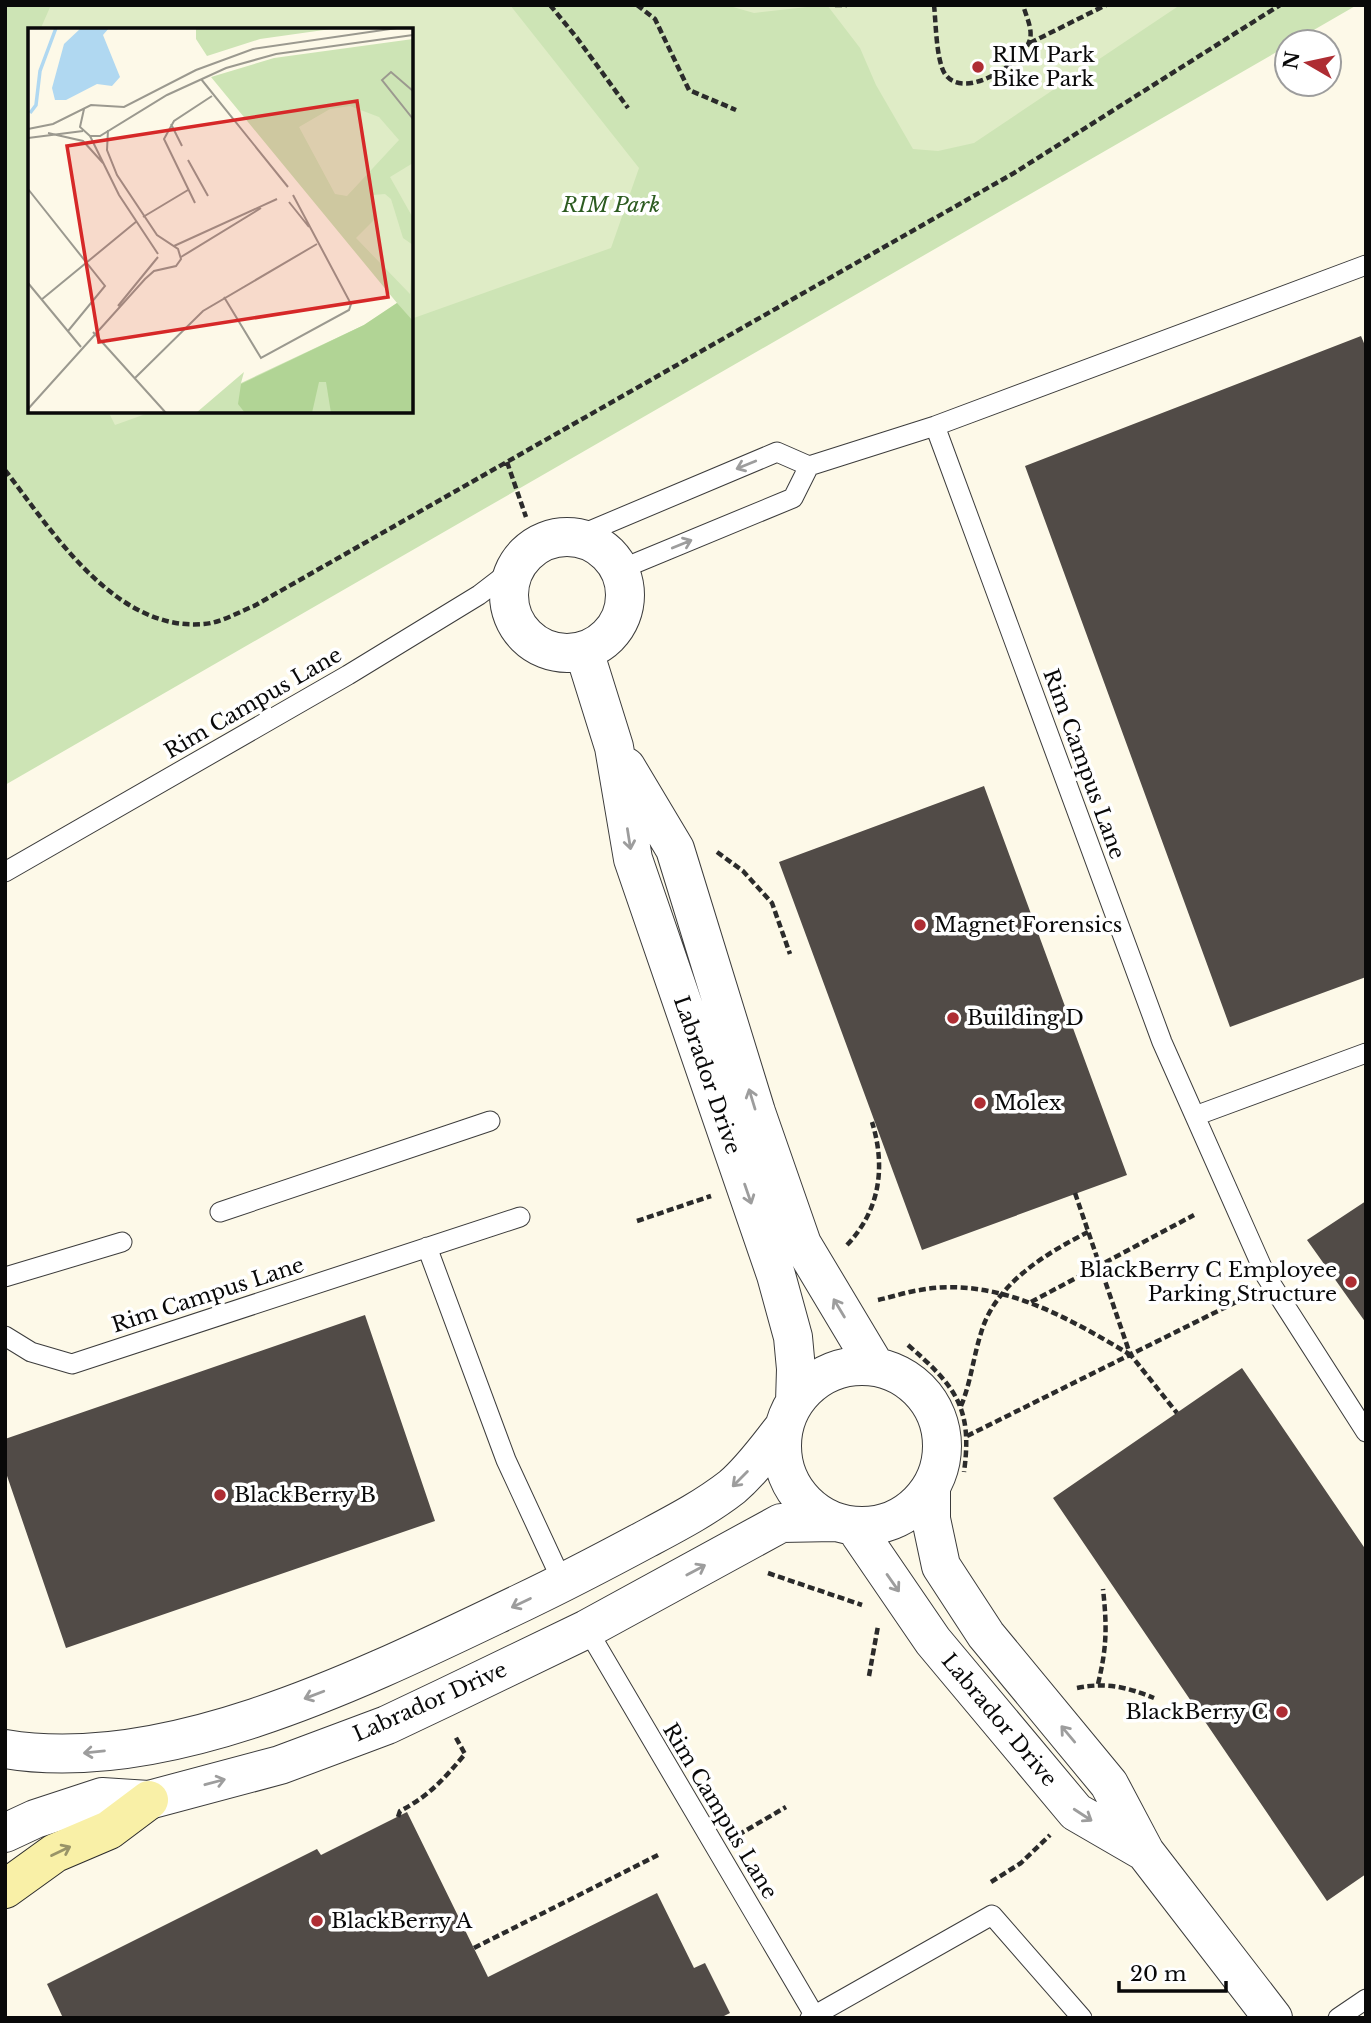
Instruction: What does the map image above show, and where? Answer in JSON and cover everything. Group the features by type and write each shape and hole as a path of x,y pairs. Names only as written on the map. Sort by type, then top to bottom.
{"main road":[{"path":"5,1889 55,1853 109,1829 149,1800"}],"street":[{"path":"557,538 573,538 592,543 607,554 619,570 625,589 623,609 615,627 601,642 584,651 556,652 543,648 521,631 510,606 509,592 518,565 528,552 557,538"},
{"name":"Labrador Drive","path":"584,651 614,747 633,859 776,1275 793,1337 796,1369 789,1414"},
{"name":"Labrador Drive","path":"614,747 675,849 752,1100 802,1244 875,1366"},
{"path":"5,1749 71,1755 119,1750 189,1737 251,1719 364,1676 563,1583 703,1509 734,1485 805,1390 830,1372 844,1367 875,1366 890,1370 917,1386 936,1412 941,1428 942,1459 930,1489 916,1506 898,1518 877,1525 845,1525 820,1515 796,1492 783,1460 789,1414"},
{"name":"Labrador Drive","path":"930,1489 931,1519 941,1566 986,1635 1109,1784 1145,1852 1273,2018"},
{"name":"Labrador Drive","path":"5,1833 57,1811 102,1797 149,1800 280,1765 387,1725 587,1629 781,1523 845,1525 933,1641 1076,1811 1145,1852"}],"lane":[{"path":"573,538 777,452 809,466 934,426 1366,265"},
{"name":"Rim Campus Lane","path":"934,426 1162,1042 1266,1276 1366,1432"},
{"path":"619,570 793,498 809,466"},
{"name":"Rim Campus Lane","path":"5,872 348,675 479,595 518,565"},
{"path":"1195,1116 1366,1053"},
{"path":"220,1212 490,1121"},
{"name":"Rim Campus Lane","path":"5,1336 31,1352 72,1364 520,1216"},
{"path":"5,1277 122,1242"},
{"path":"427,1247 506,1460 563,1583"},
{"name":"Rim Campus Lane","path":"587,1629 813,2017 992,1914 1082,2018"},
{"path":"1338,2018 1366,1999"}],"path":[{"path":"550,5 628,108"},
{"path":"637,5 655,19 689,90 736,110"},
{"path":"835,5 847,5"},
{"path":"934,5 943,71 950,80 964,85 997,75 1029,44 1106,5"},
{"path":"1023,5 1031,33 1029,44"},
{"path":"5,470 74,559 120,600 166,622 205,624 254,606 1014,173 1280,5"},
{"path":"507,462 526,517"},
{"path":"715,851 743,871 772,903 790,954"},
{"path":"844,1248 868,1217 880,1173 880,1146 872,1122"},
{"path":"637,1221 715,1194"},
{"path":"1076,1194 1130,1354 1177,1413"},
{"path":"1030,1303 1194,1215"},
{"path":"961,1407 971,1384 981,1330 991,1309 1024,1271 1057,1247 1088,1231"},
{"path":"869,1303 922,1289 973,1288 1030,1303 1090,1330 1130,1354"},
{"path":"967,1436 1236,1301"},
{"path":"765,1572 869,1608"},
{"path":"1098,1684 1107,1632 1103,1589"},
{"path":"869,1676 879,1618 886,1626"},
{"path":"1066,1690 1098,1684 1127,1687 1154,1698"},
{"path":"398,1816 400,1811 431,1792 464,1754 455,1736"},
{"path":"735,1837 786,1807"},
{"path":"991,1882 1021,1863 1055,1830"},
{"path":"474,1948 658,1856"}],"green space":[{"name":"RIM Park","path":"5,5 1357,5 1317,28 1273,28 1273,54 5,785"},
{"path":"51,5 510,5 639,168 611,248 413,318 413,28 41,28"},
{"path":"726,5 825,5 754,13"},
{"name":"RIM Park Bike Park","path":"827,5 1180,5 974,143 938,151 913,149 876,85 860,48"},
{"path":"109,413 148,413 115,425"}],"building":[{"path":"1361,336 1366,348 1366,977 1230,1027 1025,466"},
{"name":"Building D","path":"984,786 1127,1175 922,1250 779,862"},
{"name":"BlackBerry C Employee Parking Structure","path":"1366,1201 1366,1323 1307,1240"},
{"name":"BlackBerry B","path":"365,1315 435,1521 66,1648 5,1470 5,1439"},
{"name":"BlackBerry C","path":"1242,1368 1366,1550 1366,1874 1327,1901 1053,1498"},
{"name":"BlackBerry A","path":"407,1812 488,1977 657,1893 694,1968 705,1963 730,2013 720,2018 63,2018 47,1984 317,1849 321,1855"}],"place":[{"name":"RIM Park Bike Park","path":"978,67"},
{"name":"Magnet Forensics","path":"920,925"},
{"name":"Building D","path":"953,1018"},
{"name":"Molex","path":"980,1103"},
{"name":"BlackBerry C Employee Parking Structure","path":"1351,1282"},
{"name":"BlackBerry B","path":"220,1495"},
{"name":"BlackBerry C","path":"1282,1712"},
{"name":"BlackBerry A","path":"317,1921"}]}
